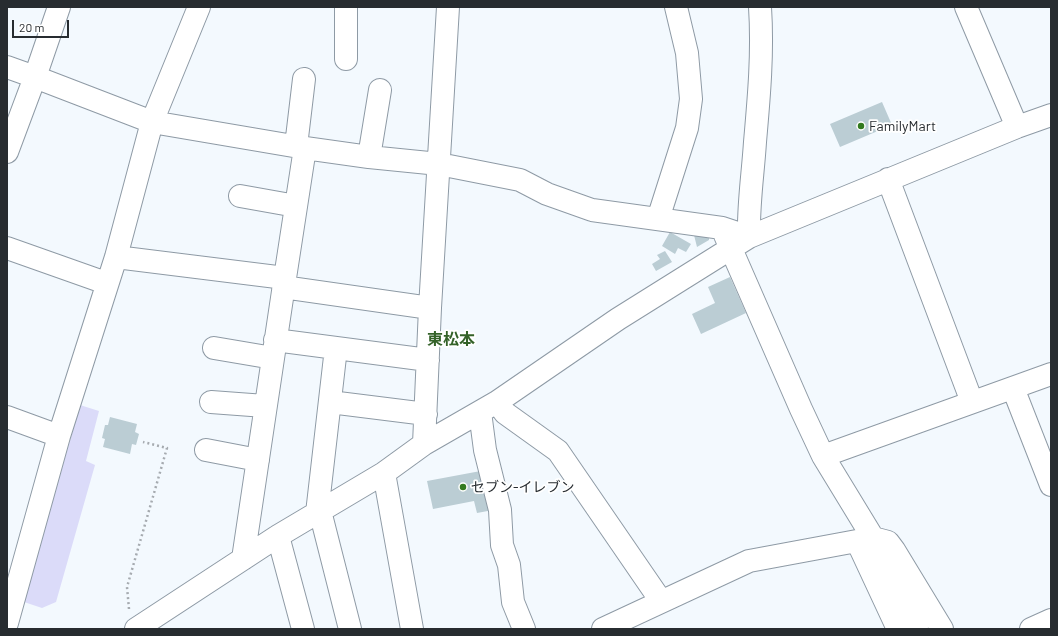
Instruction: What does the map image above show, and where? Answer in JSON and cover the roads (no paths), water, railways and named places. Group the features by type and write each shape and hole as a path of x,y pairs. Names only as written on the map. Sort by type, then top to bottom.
{"street":[{"path":"7,152 59,7"},
{"path":"7,623 59,436 106,283 116,257 152,122 199,7"},
{"path":"346,7 346,59"},
{"path":"424,444 430,308 448,7"},
{"path":"658,219 687,128 692,99 687,53 676,7"},
{"path":"749,237 748,212 755,142 762,32 760,7"},
{"path":"966,7 1017,128"},
{"path":"7,67 152,122 369,157 439,164 520,180 547,194 592,210 722,228 749,237"},
{"path":"243,559 296,206 301,147 304,79"},
{"path":"369,157 380,90"},
{"path":"133,622 243,559 278,536 384,473 424,444 488,407 618,319 749,237 1051,115"},
{"path":"888,180 972,402"},
{"path":"240,196 296,206"},
{"path":"722,228 823,456 865,540 917,629"},
{"path":"7,248 106,283"},
{"path":"116,257 284,282 430,308"},
{"path":"214,348 336,348 428,360"},
{"path":"336,348 319,512 350,629"},
{"path":"823,456 1051,374"},
{"path":"1013,388 1051,485"},
{"path":"211,402 266,406"},
{"path":"330,402 426,414"},
{"path":"488,407 505,413 558,451 661,601"},
{"path":"488,407 485,450 500,510 502,545 509,565 513,602 524,629"},
{"path":"7,417 59,436"},
{"path":"206,450 258,460"},
{"path":"384,473 412,629"},
{"path":"278,536 303,629"},
{"path":"865,540 898,629"},
{"path":"603,629 749,561 865,540 888,542 942,629"},
{"path":"1031,629 1051,620"}],"place":[{"name":"FamilyMart","path":"861,126"},
{"name":"セブン-イレブン","path":"463,487"}],"district":[{"name":"東松本","path":"451,340"}]}
